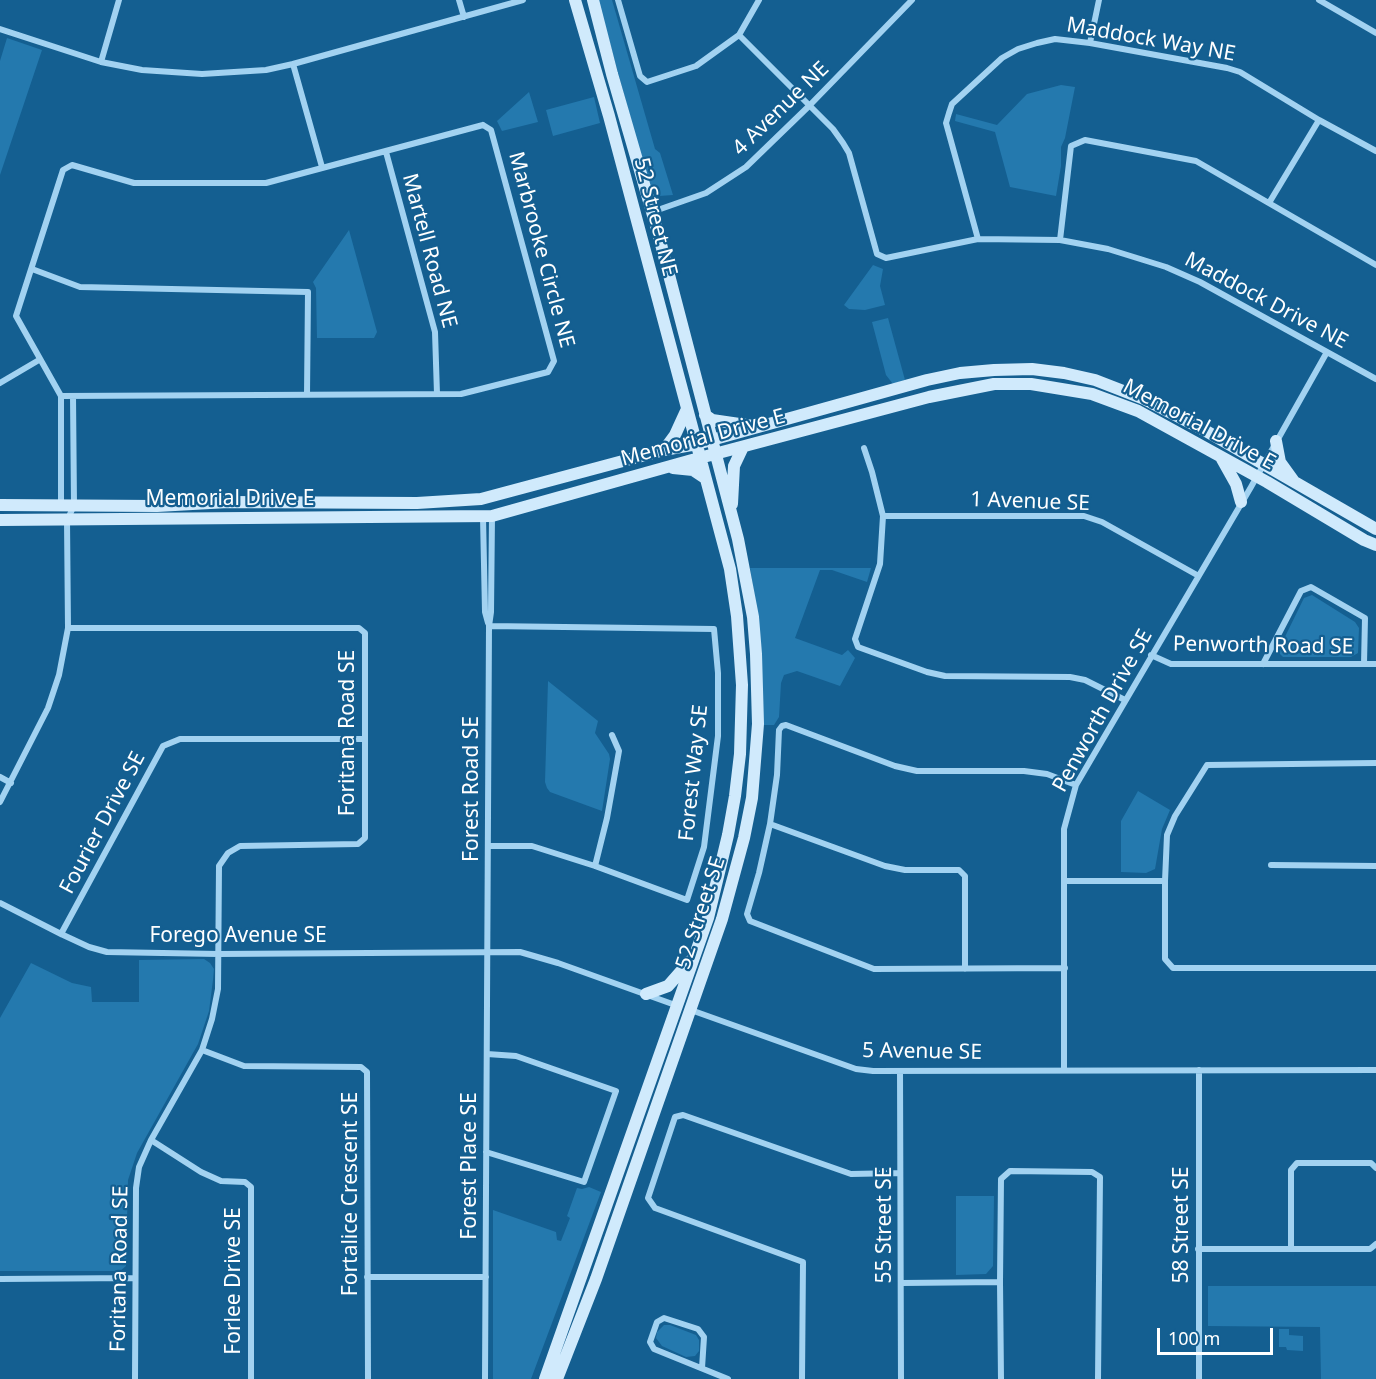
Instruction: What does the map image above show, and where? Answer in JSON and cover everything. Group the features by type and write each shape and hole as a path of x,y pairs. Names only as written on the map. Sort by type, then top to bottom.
{"main road":[{"name":"52 Street NE","path":"574,0 609,116 686,411 697,444"},
{"name":"52 Street NE","path":"593,0 652,212 711,440"},
{"name":"Memorial Drive E","path":"0,505 157,506 228,502 417,503 481,499 664,450 697,444 927,380 994,370 1032,369 1074,375 1124,390 1206,431 1376,530"},
{"name":"Memorial Drive E","path":"0,520 488,516 963,389 994,384 1031,384 1092,394 1120,403 1178,432 1376,545"},
{"path":"664,450 675,435 686,411"},
{"path":"705,416 712,420 759,427"},
{"name":"52 Street SE","path":"545,1379 683,1008 722,919 735,875 752,798 758,683 753,617 745,568 711,440"},
{"path":"1276,441 1280,462 1295,484"},
{"name":"52 Street SE","path":"557,1379 600,1267 683,1008 729,835 740,754 741,654 730,569 697,444"},
{"path":"731,511 734,466 743,447"},
{"path":"1221,458 1236,484 1241,502"},
{"path":"666,468 689,469 705,478"},
{"path":"646,994 668,986 695,956"}],"street":[{"path":"101,62 119,0"},
{"path":"459,0 464,17"},
{"path":"0,29 101,62 142,70 202,74 266,70 293,64 523,0"},
{"path":"618,0 640,76 647,82 696,66 739,35 759,0"},
{"name":"4 Avenue NE","path":"652,212 698,197 736,174 809,106 912,0"},
{"path":"1090,43 1099,0"},
{"path":"1319,0 1376,33"},
{"path":"739,35 809,106"},
{"name":"Maddock Way NE","path":"978,238 946,123 952,104 1002,58 1018,49 1055,39 1090,43 1240,72 1318,120 1376,152"},
{"path":"293,64 322,167"},
{"name":"Maddock Drive NE","path":"809,106 833,129 849,153 877,254 886,258 978,238 1060,240 1108,249 1174,271 1227,296 1376,379"},
{"path":"1269,203 1318,120"},
{"name":"Marbrooke Circle NE","path":"483,125 491,130 554,361 548,372 460,394 60,396 16,316 63,170 72,165 134,183 266,183 322,167 483,125"},
{"path":"1060,240 1071,147 1085,140 1196,161 1376,265"},
{"name":"Martell Road NE","path":"386,152 435,332 437,394"},
{"path":"32,269 80,287 308,292 307,395"},
{"name":"Penworth Drive SE","path":"1064,1070 1064,829 1076,785 1197,575 1257,477 1327,352"},
{"path":"0,383 39,360"},
{"path":"60,396 61,505 68,520"},
{"path":"0,802 48,708 59,675 68,628 68,520 74,505 73,396"},
{"path":"864,448 883,516 880,564 855,639 858,647 927,672 945,676 1070,677 1085,680 1125,700"},
{"name":"Forest Road SE","path":"487,952 489,626 484,612 488,516"},
{"name":"1 Avenue SE","path":"883,516 1084,516 1102,522 1197,575"},
{"path":"1263,664 1301,591 1311,587 1365,618 1364,664"},
{"name":"Forest Way SE","path":"488,846 532,846 595,866 687,900 704,847 718,736 718,673 714,629 489,626"},
{"name":"Foritana Road SE","path":"68,628 359,628 365,633 365,838 358,844 240,846 228,853 219,866 218,989 212,1019 201,1050 151,1140 139,1167 136,1188 134,1278 135,1379"},
{"name":"Penworth Road SE","path":"1151,655 1171,664 1376,664"},
{"path":"1065,968 874,969 750,921 747,914 770,825 777,775 779,730 786,725 895,766 917,771 1024,771 1047,774 1076,785"},
{"path":"595,866 608,818 619,751 612,735"},
{"name":"Fourier Drive SE","path":"61,934 163,746 180,739 364,739"},
{"path":"1376,764 1207,765 1175,816 1167,836 1165,881 1166,959 1173,968 1376,968"},
{"path":"0,777 11,783"},
{"path":"770,825 885,866 905,870 958,870 965,876 965,969"},
{"path":"1271,865 1376,866"},
{"path":"1064,881 1165,881"},
{"name":"Forego Avenue SE","path":"0,903 89,947 107,952 218,954 487,952"},
{"name":"5 Avenue SE","path":"487,952 520,952 541,958 856,1069 873,1071 1376,1070"},
{"name":"Forest Place SE","path":"485,1379 487,952"},
{"name":"Fortalice Crescent SE","path":"201,1050 244,1066 361,1067 367,1072 368,1379"},
{"path":"486,1152 584,1182 616,1091 516,1056 487,1054"},
{"name":"58 Street SE","path":"1199,1070 1199,1379"},
{"name":"55 Street SE","path":"900,1071 901,1379"},
{"path":"802,1379 803,1263 655,1208 648,1198 675,1117 683,1115 851,1174 900,1173"},
{"name":"Forlee Drive SE","path":"151,1140 201,1172 221,1181 245,1182 251,1187 251,1379"},
{"path":"1291,1249 1291,1170 1297,1164 1371,1163 1376,1168"},
{"path":"1001,1379 999,1282 1001,1179 1010,1171 1092,1172 1100,1177 1098,1379"},
{"path":"1198,1250 1370,1249 1376,1244"},
{"path":"367,1278 486,1277"},
{"path":"0,1279 134,1278"},
{"path":"902,1283 999,1282"},
{"path":"702,1368 704,1337 698,1329 664,1318 657,1322 650,1342 654,1348 728,1379"}],"shaded area":[{"path":"598,0 612,0 655,149 660,153 673,195 659,196 649,185"},
{"path":"7,38 42,50 0,175 0,61"},
{"path":"1061,85 1075,87 1065,138 1061,147 1061,166 1056,196 1010,187 995,132 955,121 956,114 997,125 1027,94"},
{"path":"529,92 538,122 502,131 497,121"},
{"path":"594,97 600,123 553,136 546,110"},
{"path":"349,230 377,332 374,338 317,338 316,288 313,282"},
{"path":"873,265 883,269 880,286 885,305 865,310 849,309 844,305"},
{"path":"888,318 905,380 893,384 886,375 872,322"},
{"path":"750,568 871,568 867,582 832,570 820,570 795,638 842,655 848,650 855,658 840,686 797,671 784,675 781,683 779,717 774,725 762,725 758,618"},
{"path":"1312,595 1355,622 1359,628 1358,653 1351,657 1283,657 1279,653 1304,598"},
{"path":"548,681 598,721 595,733 610,759 602,811 550,792 547,788 545,782"},
{"path":"1138,791 1170,810 1162,829 1155,869 1146,873 1121,872 1121,821"},
{"path":"204,959 214,969 209,1011 198,1044 137,1153 128,1180 126,1266 120,1271 0,1271 0,1018 31,963 72,983 91,987 92,1002 139,1002 139,960"},
{"path":"589,1187 601,1192 531,1379 493,1379 493,1210 556,1232 557,1240 561,1241 570,1218 567,1216 577,1188"},
{"path":"956,1196 994,1196 993,1266 986,1274 956,1275"},
{"path":"1208,1286 1376,1286 1376,1379 1321,1379 1320,1327 1208,1326"},
{"path":"664,1325 696,1335 699,1340 699,1351 695,1356 686,1357 662,1346 656,1338 657,1332"},
{"path":"1279,1329 1289,1329 1289,1335 1303,1336 1303,1351 1279,1347"}]}
